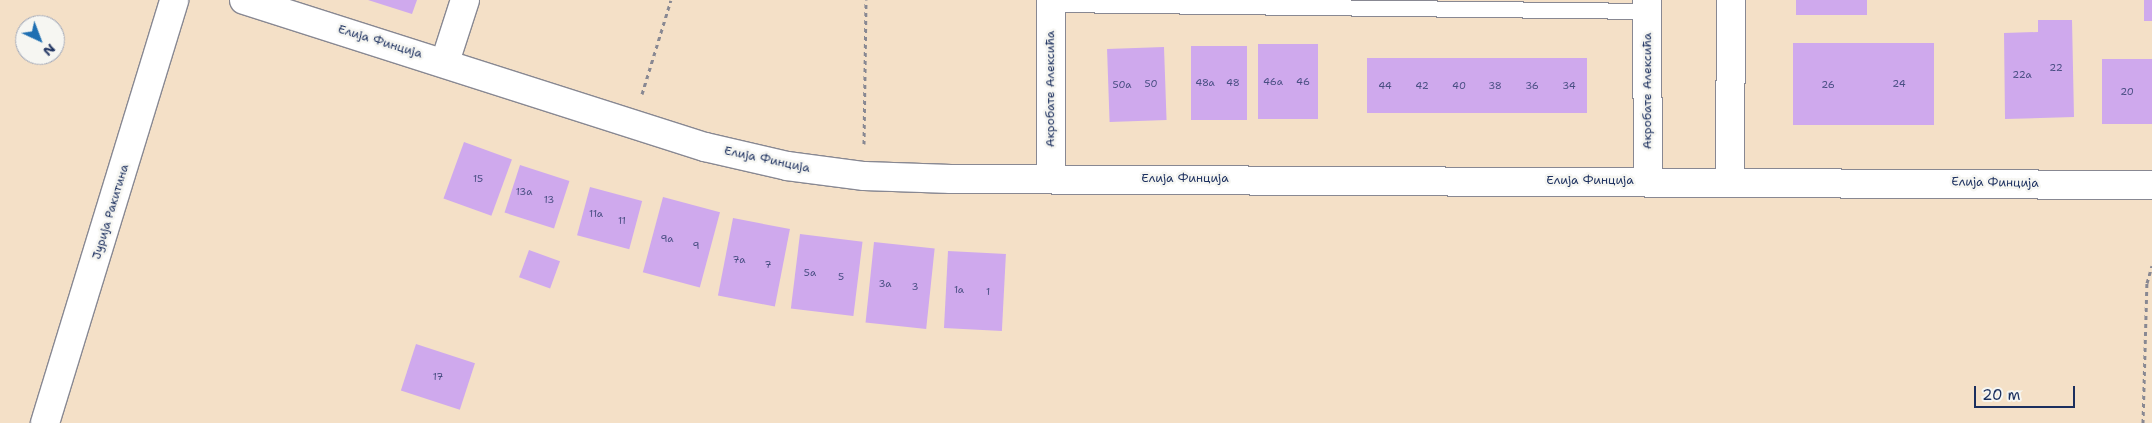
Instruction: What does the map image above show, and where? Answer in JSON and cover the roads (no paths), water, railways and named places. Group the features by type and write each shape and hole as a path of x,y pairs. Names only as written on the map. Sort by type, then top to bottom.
{"street":[{"name":"Јурија Ракитина","path":"45,423 174,0"},
{"name":"Елија Финција","path":"244,0 445,62 632,125 787,166 864,176 1051,179 1730,181 2152,185"},
{"path":"445,62 464,0"},
{"path":"1730,181 1731,0"},
{"name":"Акробате Алексића","path":"1051,2 1051,179"},
{"name":"Акробате Алексића","path":"1647,5 1648,181"}],"lane":[{"path":"1051,2 1647,5"}]}
